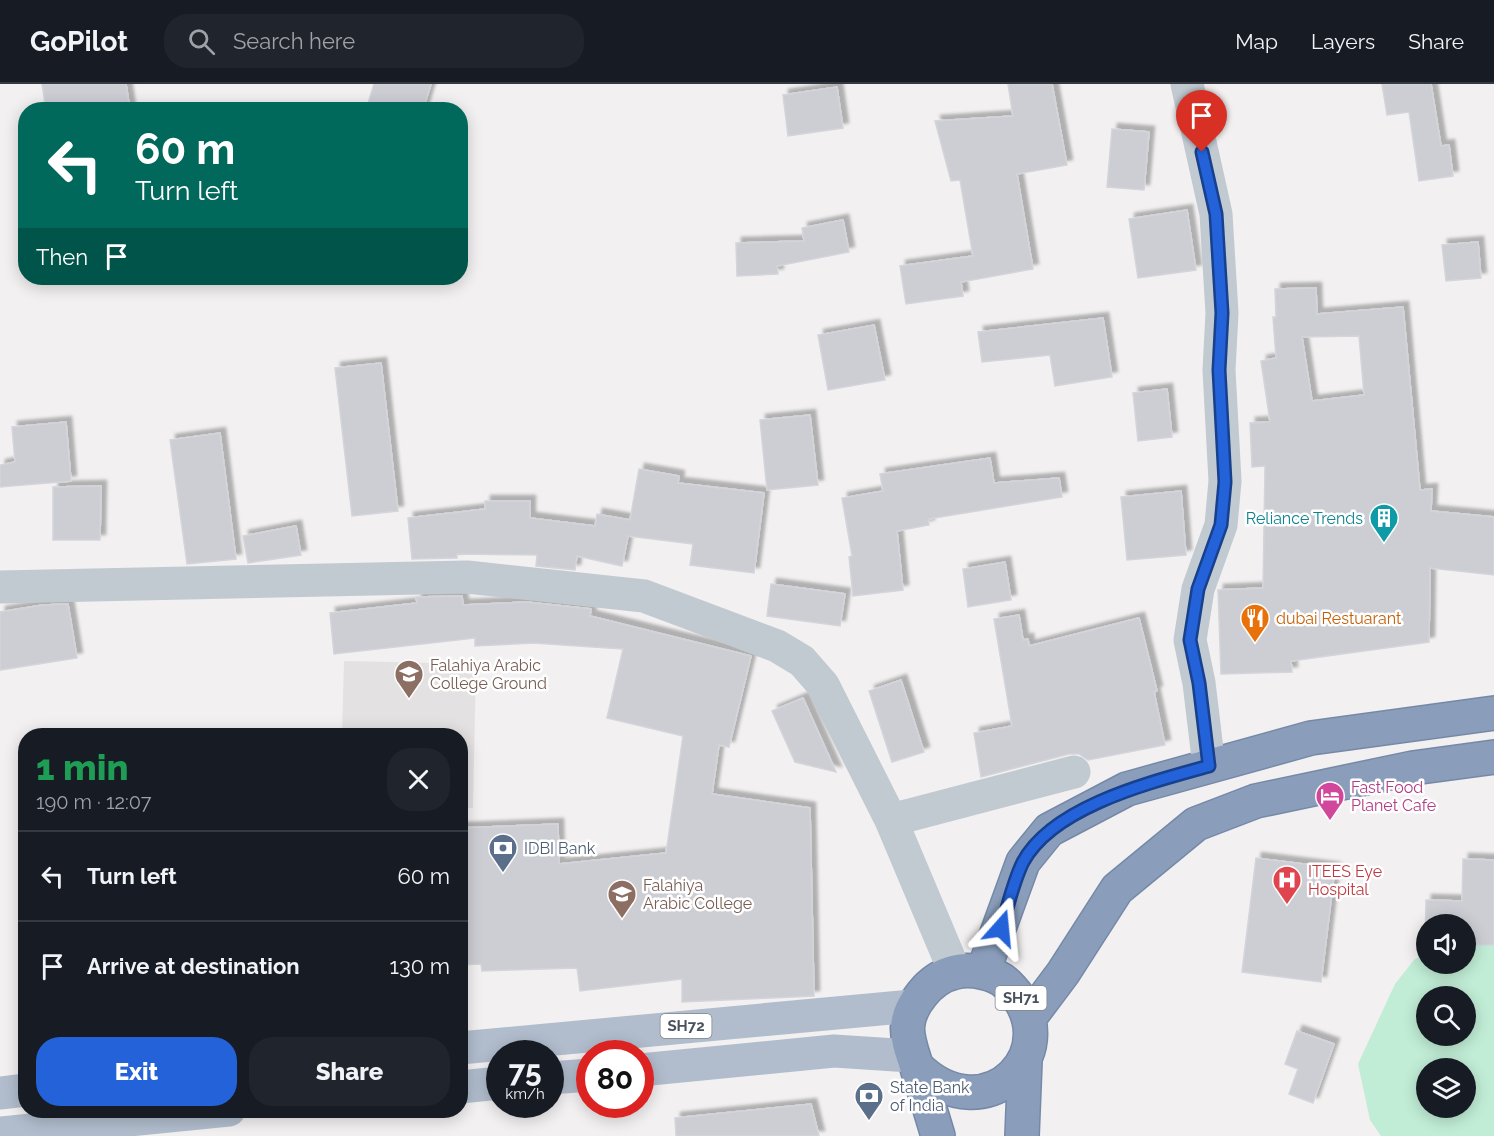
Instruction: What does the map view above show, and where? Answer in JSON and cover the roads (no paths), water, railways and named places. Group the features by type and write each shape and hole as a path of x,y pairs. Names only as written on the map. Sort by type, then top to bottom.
{"highway":[{"path":"938,1136 914,1061 907,1022 912,1006 930,984 969,972 1023,862 1049,830 1126,789 1311,738 1494,713"},
{"path":"1030,1017 1063,974 1117,889 1196,824 1256,801 1393,772 1494,757"},
{"name":"SH71","path":"969,972 1004,981 1020,996 1030,1017 1031,1039 1025,1061 1022,1136"},
{"path":"914,1061 932,1083 952,1093 973,1095 994,1090 1012,1078 1025,1061"}],"main road":[{"name":"SH72","path":"468,1047 912,1006"},
{"name":"SH72","path":"654,1069 834,1050 914,1061"},
{"path":"468,1086 486,1084"},
{"path":"0,1093 18,1091"},
{"path":"0,1132 146,1118"}],"street":[{"path":"1187,84 1216,214 1222,313 1219,370 1225,482 1221,525 1198,589 1190,640 1199,683 1209,766"},
{"path":"0,587 467,577 644,596 777,646 802,661 823,685 969,972"},
{"path":"891,820 1074,772"}],"place":[{"name":"Reliance Trends","path":"1384,544"},
{"name":"dubai Restuarant","path":"1255,644"},
{"name":"Falahiya Arabic College Ground","path":"409,700"},
{"name":"Fast Food Planet Cafe","path":"1330,822"},
{"name":"IDBI Bank","path":"503,874"},
{"name":"ITEES Eye Hospital","path":"1287,906"},
{"name":"Falahiya Arabic College","path":"622,920"},
{"name":"State Bank of India","path":"869,1122"}]}
